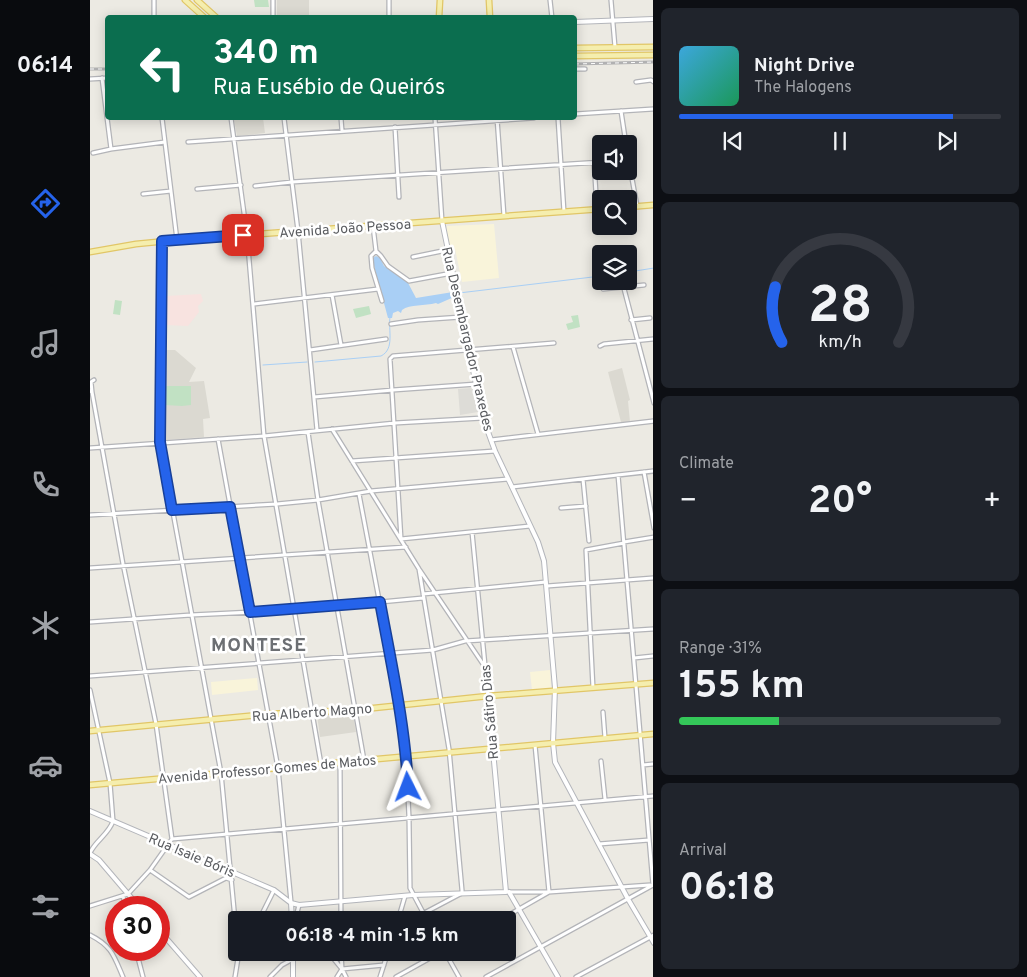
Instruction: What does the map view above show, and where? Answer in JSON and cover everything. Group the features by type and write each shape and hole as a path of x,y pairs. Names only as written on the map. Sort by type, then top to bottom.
{"main road":[{"path":"185,0 202,15"},
{"path":"197,0 214,15"},
{"path":"439,15 440,0"},
{"path":"489,0 490,15"},
{"path":"577,48 653,47"},
{"path":"577,56 653,55"},
{"path":"637,206 653,205"},
{"name":"Avenida João Pessoa","path":"90,252 162,241 592,210"},
{"name":"Rua Alberto Magno","path":"90,731 268,714 356,710 441,700 653,683"},
{"name":"Avenida Professor Gomes de Matos","path":"90,785 653,734"}],"street":[{"path":"154,0 154,15"},
{"path":"273,0 273,15"},
{"path":"389,0 389,15"},
{"path":"550,0 552,15"},
{"path":"611,0 615,47"},
{"path":"577,22 653,19"},
{"path":"577,70 585,69"},
{"path":"90,79 102,78 105,102"},
{"path":"636,82 651,80 653,82"},
{"path":"577,114 653,109"},
{"path":"621,111 625,135"},
{"path":"107,120 111,149"},
{"path":"162,120 177,240"},
{"path":"231,120 248,235 264,436 321,764"},
{"path":"284,120 298,231 317,430"},
{"path":"340,120 342,131"},
{"name":"Rua Desembargador Praxedes","path":"434,120 442,221 483,418 495,451 542,554 547,584 555,691 552,743 555,762 628,899 651,936 653,943"},
{"path":"188,142 485,120"},
{"path":"497,120 504,216"},
{"path":"558,120 564,213"},
{"path":"395,127 399,197"},
{"path":"93,153 165,142"},
{"path":"255,186 592,162"},
{"path":"197,189 241,185"},
{"path":"143,194 171,191"},
{"path":"372,226 376,251 382,256 390,269 409,281 452,274"},
{"path":"162,241 160,442 221,773 229,871 232,880 234,911"},
{"path":"414,257 447,250"},
{"path":"376,251 371,256 372,268 382,301"},
{"path":"637,286 644,285"},
{"path":"254,304 378,289"},
{"path":"624,290 653,403"},
{"path":"332,296 341,346"},
{"path":"391,324 462,317"},
{"path":"631,320 650,318"},
{"path":"310,350 386,339"},
{"path":"600,346 653,339"},
{"path":"401,539 390,359 393,356 554,343"},
{"path":"513,347 538,434"},
{"path":"94,380 91,382 91,392 123,564 156,724 172,838"},
{"path":"314,397 476,384"},
{"path":"90,448 160,442 218,440 395,423 483,418"},
{"path":"491,440 613,424 653,421"},
{"path":"332,429 419,569 485,667"},
{"path":"308,432 318,500 364,760"},
{"path":"218,440 278,768 292,911"},
{"path":"352,461 495,451"},
{"path":"512,487 653,471"},
{"path":"644,472 652,510 653,528"},
{"path":"618,475 645,796 651,833 649,840 653,885"},
{"path":"90,515 276,504 318,500 371,491 508,479"},
{"path":"583,479 589,541"},
{"path":"360,494 406,756 410,888 422,911"},
{"path":"560,508 586,506"},
{"path":"401,539 530,526"},
{"name":"Rua Sátiro Dias","path":"472,532 479,587 482,641 507,892"},
{"path":"593,688 586,550 653,537"},
{"path":"90,568 123,564 406,547"},
{"path":"419,569 449,752 462,893"},
{"path":"423,594 479,587 587,584 653,578"},
{"path":"90,622 295,610 424,598"},
{"path":"90,676 433,650 467,641 590,634 653,628"},
{"path":"634,658 653,656"},
{"path":"90,690 97,730 110,783 113,821 111,827 92,848 90,854 99,860 128,894"},
{"path":"603,712 605,738"},
{"path":"536,745 549,892"},
{"path":"601,761 605,800"},
{"path":"340,762 341,911"},
{"path":"643,766 653,764"},
{"path":"123,896 128,894 150,870 172,838 653,796"},
{"name":"Rua Isaie Bóris","path":"90,811 274,890 291,903"},
{"path":"598,844 649,840"},
{"path":"150,870 190,897 226,878 229,871"},
{"path":"226,878 232,880"},
{"path":"291,903 299,905 412,895 549,892 653,885"},
{"path":"486,977 653,885"},
{"path":"264,911 274,890"},
{"path":"507,892 520,909 558,977"},
{"path":"516,911 549,892"},
{"path":"429,911 462,893"},
{"path":"400,911 405,896"},
{"path":"90,906 105,901"},
{"path":"296,911 299,905"},
{"path":"90,935 101,940 109,948 123,977"},
{"path":"576,977 651,936"},
{"path":"170,943 200,977"},
{"path":"138,961 142,977"},
{"path":"235,977 238,961"},
{"path":"270,977 282,965 289,961"},
{"path":"293,961 294,977"},
{"path":"335,961 346,977"},
{"path":"336,977 342,969 342,961"},
{"path":"380,977 385,961"},
{"path":"396,977 425,961"},
{"path":"450,961 459,977"},
{"path":"342,969 384,965"}],"shaded area":[{"path":"277,0 309,0 309,15 277,15"},
{"path":"234,120 263,120 265,133 237,136"},
{"path":"494,224 499,278 462,282 455,249 449,250 447,226"},
{"path":"201,294 203,301 198,306 199,312 188,326 165,325 166,296"},
{"path":"165,350 175,350 196,368 189,382 204,381 210,418 203,419 204,437 166,440 163,437"},
{"path":"622,368 630,400 628,401 630,422 621,422 608,372"},
{"path":"471,388 474,390 478,412 460,415 458,389"},
{"path":"550,670 551,688 532,690 530,672"},
{"path":"257,678 258,690 212,695 211,682"},
{"path":"351,713 356,732 320,737 317,715"}],"green space":[{"path":"254,0 268,0 269,7 255,7"},
{"path":"115,300 122,301 120,315 113,314"},
{"path":"369,306 371,314 356,318 353,309"},
{"path":"578,315 580,327 568,330 566,324 573,322 571,316"},
{"path":"165,386 191,386 191,405 165,405"}],"water":[{"path":"376,256 380,258 384,266 407,281 416,298 453,292 454,297 438,304 405,308 401,313 398,311 393,313 392,318 388,318 374,266 373,258"}],"waterway":[{"path":"637,271 653,268"},
{"path":"459,293 592,277"},
{"path":"315,362 381,356 388,349 390,317"},
{"path":"263,365 307,362"}],"railway":[{"path":"577,64 653,62"},
{"path":"90,69 105,69"}],"district":[{"name":"MONTESE","path":"259,644"}],"route":[{"path":"243,235 162,241 160,442 172,510 230,507 250,612 380,602 399,707 408,787"}]}
